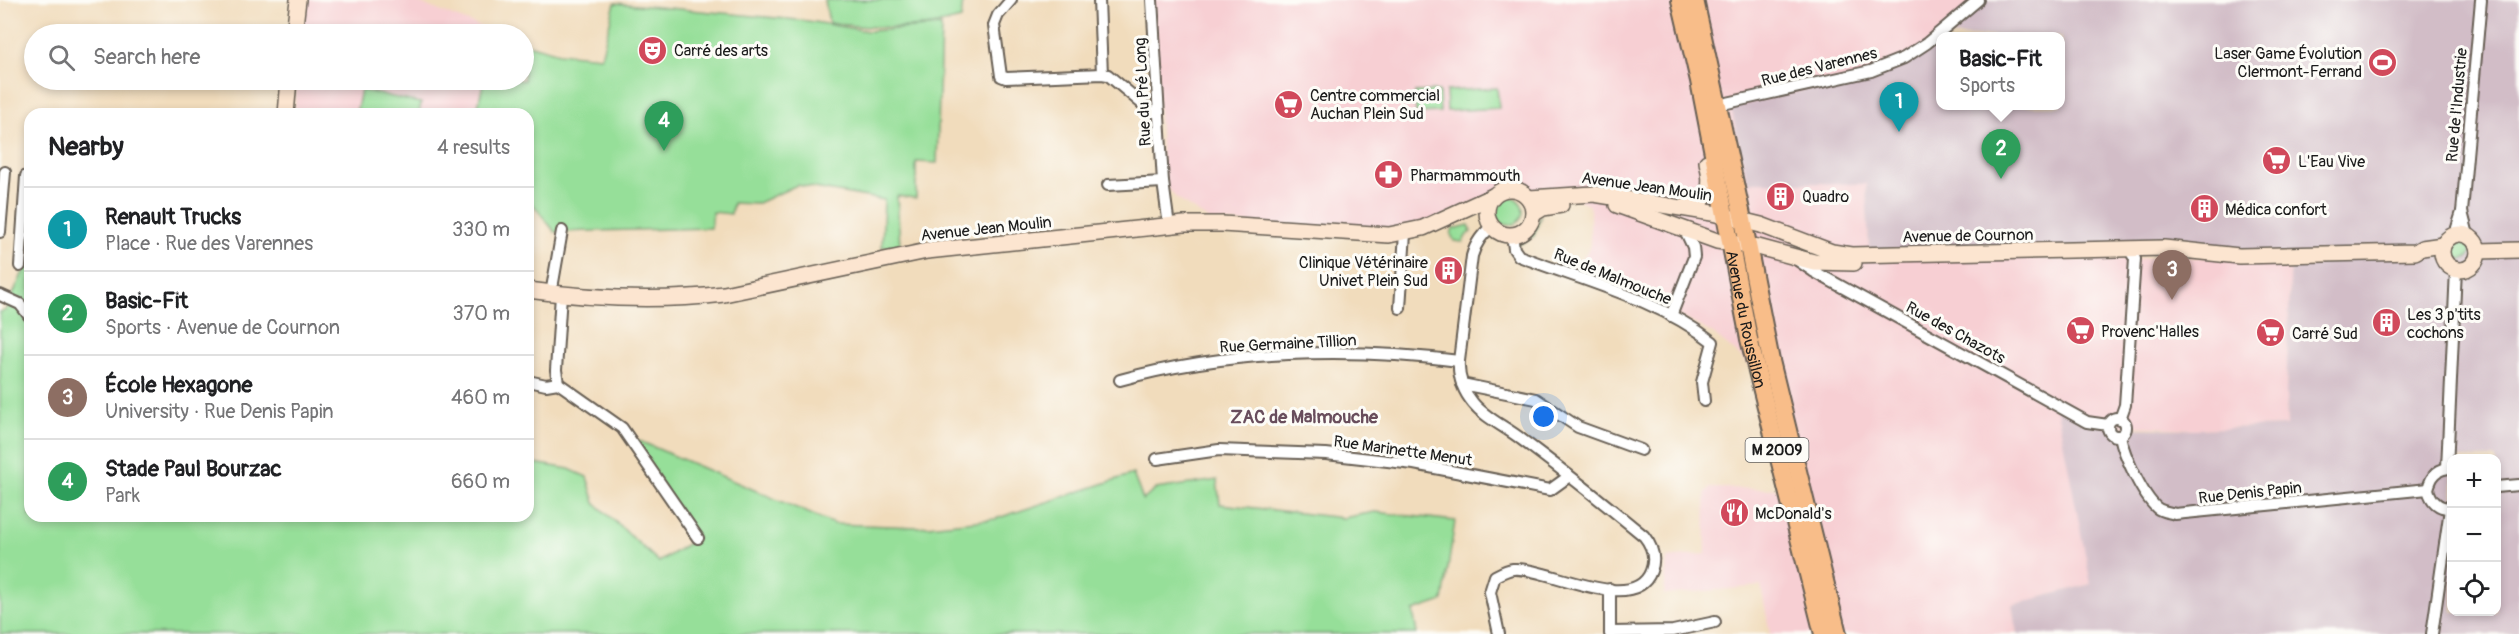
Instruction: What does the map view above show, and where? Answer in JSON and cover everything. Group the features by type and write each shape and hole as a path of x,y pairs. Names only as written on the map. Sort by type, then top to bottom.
{"main road":[{"path":"295,24 298,0"},
{"path":"1677,209 1703,201 1710,187 1712,167 1680,28 1680,0"},
{"name":"Avenue du Roussillon","path":"1680,0 1695,31 1718,105 1771,361 1838,634"},
{"name":"Avenue du Roussillon","path":"1695,0 1695,31 1712,167 1725,216 1749,339 1823,634"},
{"path":"287,108 288,90"},
{"path":"1511,189 1522,192 1528,198 1533,214 1526,228 1512,235 1501,233 1490,222 1488,204 1492,196 1500,191 1511,189"},
{"name":"Avenue Jean Moulin","path":"1528,198 1593,194 1743,219"},
{"name":"Avenue Jean Moulin","path":"1448,218 1460,209 1492,196"},
{"name":"Avenue Jean Moulin","path":"1533,214 1544,208 1580,201 1601,201 1685,230 1730,243 1747,244"},
{"name":"Avenue Jean Moulin","path":"534,291 625,300 695,298 724,294 927,251 1169,226 1222,224 1370,235 1405,233 1448,218 1470,214 1490,222"},
{"name":"Avenue de Cournon","path":"1743,219 1815,260"},
{"path":"2462,235 2474,239 2478,251 2474,263 2469,268 2456,269 2445,262 2443,251 2449,237 2462,235"},
{"name":"Avenue de Cournon","path":"1747,244 1792,257 1815,260 1851,255 2132,254 2247,260 2443,251"},
{"name":"Avenue de Cournon","path":"2132,254 2164,248 2239,256 2415,252 2422,248 2443,251"},
{"path":"2478,251 2519,250"},
{"path":"1753,275 1766,259 1792,257"}],"street":[{"path":"1011,0 998,15 994,25 1001,76 1006,78 1108,75 1152,112 1159,112"},
{"path":"1099,0 1102,74"},
{"name":"Rue du Pré Long","path":"1152,0 1163,182 1169,226"},
{"name":"Rue des Varennes","path":"1941,32 1978,0"},
{"name":"Rue de l'Industrie","path":"2462,235 2462,212 2481,0"},
{"name":"Rue des Varennes","path":"1718,105 1871,71 1904,58 1936,36"},
{"path":"20,266 24,229 0,232 2,172 24,175"},
{"path":"1108,185 1163,182"},
{"path":"1490,222 1474,247 1458,372 1462,384 1474,405 1482,412 1513,432 1644,536 1650,544 1653,560 1652,569 1642,584 1630,590 1610,589 1526,570 1504,571 1495,576 1490,591 1499,634"},
{"path":"1671,316 1694,257 1693,247 1685,230"},
{"path":"558,383 556,294 562,231"},
{"path":"1400,308 1405,233"},
{"name":"Rue de Malmouche","path":"1512,235 1514,249 1519,256 1626,296 1671,316 1713,342 1702,382 1704,401"},
{"path":"2120,419 2125,405 2132,254"},
{"name":"Rue des Chazots","path":"1815,260 1832,282 2087,422 2108,425"},
{"path":"2449,454 2456,269"},
{"path":"0,295 20,304 24,309"},
{"name":"Rue Germaine Tillion","path":"1120,380 1187,365 1272,356 1409,356 1459,361"},
{"path":"534,382 546,385 558,383 622,428 698,538"},
{"path":"1462,384 1536,399 1578,427 1641,450"},
{"path":"2113,419 2120,419 2125,422 2126,428 2120,436 2111,434 2108,425 2113,419"},
{"name":"Rue Denis Papin","path":"2120,436 2123,450 2151,502 2159,510 2175,514 2428,489"},
{"name":"Rue Marinette Menut","path":"1157,459 1219,450 1326,454 1414,464 1550,490 1568,477"},
{"path":"2447,469 2434,474 2428,489 2433,502 2447,507"},
{"path":"2501,487 2519,485"},
{"path":"2432,634 2447,535"},
{"path":"1610,589 1610,633 1673,632 1715,622"}],"shaded area":[{"path":"306,0 411,0 474,24 303,24"},
{"path":"1152,0 1985,0 1946,32 1936,32 1936,46 1866,184 1869,250 1972,257 2075,260 2291,255 2287,426 2195,429 2108,425 2091,584 2012,605 2017,634 1770,634 1761,586 1664,595 1667,558 1706,554 1705,492 1710,488 1793,489 1769,390 1746,361 1712,333 1622,286 1576,271 1590,246 1590,205 1568,194 1526,195 1515,189 1504,189 1405,233 1210,221 1176,198 1163,182"},
{"path":"1985,0 2519,0 2519,634 2017,634 2012,605 2091,584 2056,405 2108,425 2126,428 2195,429 2287,426 2291,255 1869,250 1866,184 1748,182 1731,108 1872,74 1936,41 1936,110 2065,110 2065,32 1948,32"},
{"path":"296,90 481,90 476,108 295,108"}],"green space":[{"path":"825,0 963,0 961,19 929,26 896,28 829,23"},
{"path":"615,3 808,21 868,31 941,26 937,163 916,162 916,198 897,196 900,246 882,247 884,200 797,185 756,204 733,203 731,214 713,212 711,228 555,232 534,206 534,108 477,108 482,90 534,90 534,46 559,53 601,57"},
{"path":"1497,88 1499,108 1447,111 1446,91"},
{"path":"361,90 421,103 420,108 357,108"},
{"path":"1439,91 1440,112 1416,113 1415,92"},
{"path":"1509,197 1519,201 1523,211 1519,221 1509,225 1499,221 1495,211 1499,201"},
{"path":"1541,215 1534,236 1518,245 1518,240 1532,229"},
{"path":"1469,225 1471,232 1463,242 1454,241 1451,234 1453,229"},
{"path":"2462,241 2470,246 2471,250 2466,258 2462,259 2454,254 2453,250 2458,242"},
{"path":"24,270 24,522 534,522 534,463 569,469 587,477 595,503 659,562 697,538 630,437 834,524 918,527 995,519 1133,474 1143,500 1156,489 1217,480 1220,504 1343,518 1375,512 1455,521 1443,601 1413,611 1417,634 0,634 0,312 6,310"}],"place":[{"name":"Carré des arts","path":"653,50"},
{"name":"Laser Game Évolution Clermont-Ferrand","path":"2383,62"},
{"name":"Centre commercial Auchan Plein Sud","path":"1289,104"},
{"name":"Renault Trucks","path":"1899,132"},
{"name":"Stade Paul Bourzac","path":"664,151"},
{"name":"L'Eau Vive","path":"2277,161"},
{"name":"Pharmammouth","path":"1389,175"},
{"name":"Basic-Fit","path":"2001,179"},
{"name":"Quadro","path":"1781,196"},
{"name":"Médica confort","path":"2204,209"},
{"name":"Clinique Vétérinaire Univet Plein Sud","path":"1449,271"},
{"name":"École Hexagone","path":"2172,300"},
{"name":"Les 3 p'tits cochons","path":"2386,323"},
{"name":"Provenc'Halles","path":"2080,331"},
{"name":"Carré Sud","path":"2271,333"},
{"name":"McDonald's","path":"1734,513"}],"district":[{"name":"ZAC de Malmouche","path":"1304,417"}]}
